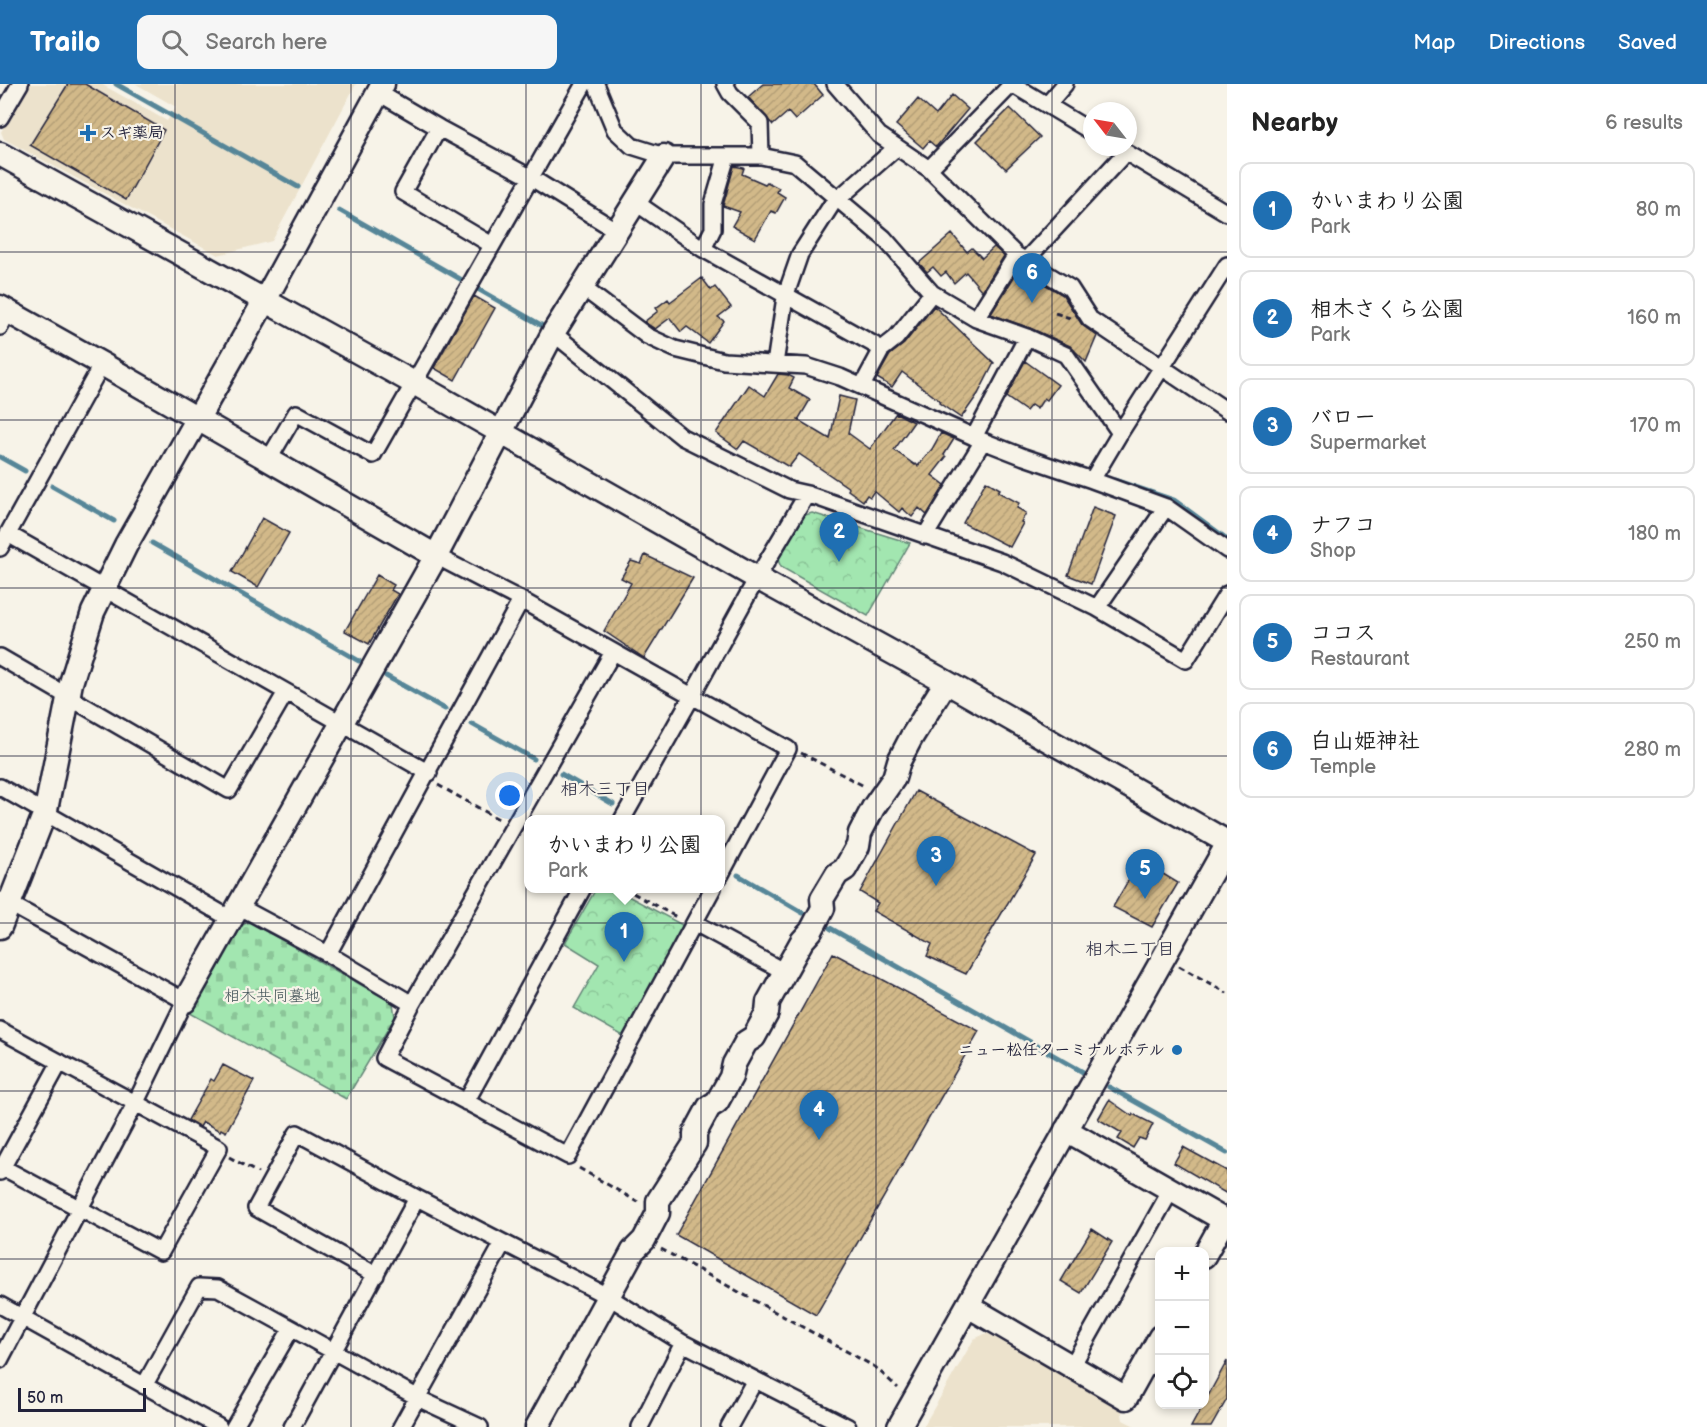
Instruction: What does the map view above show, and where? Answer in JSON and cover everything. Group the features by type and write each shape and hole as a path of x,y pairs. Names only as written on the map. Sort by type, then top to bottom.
{"street":[{"path":"0,118 20,84"},
{"path":"268,459 297,413 373,454 584,84"},
{"path":"596,84 615,130 632,146 664,156 761,156 795,164 884,238 932,293 976,319 1027,337 1066,355 1120,433"},
{"path":"725,84 730,93 760,123 761,156"},
{"path":"835,84 879,135 929,169 1021,258 1070,288 1090,319 1227,411"},
{"path":"929,169 1012,84 1083,127"},
{"path":"1047,105 1065,84"},
{"path":"0,927 5,902 45,812 68,696 93,612 126,545 265,300 381,88 439,128 531,177 617,231"},
{"path":"439,128 403,192 492,245"},
{"path":"775,364 785,297 800,254 837,199 897,147"},
{"path":"0,153 946,682 1227,843 899,1427"},
{"path":"0,1360 136,1102 185,1001 436,556 553,333 664,156"},
{"path":"703,249 713,230 713,204 727,156"},
{"path":"976,319 1021,258 1116,156"},
{"path":"1133,156 1227,213"},
{"path":"636,202 703,249 882,350"},
{"path":"1092,480 1227,265"},
{"path":"582,287 646,336 675,350 724,361 806,366 840,377 978,439 1166,507 1227,550"},
{"path":"862,386 882,350 896,338 932,293"},
{"path":"3,315 102,364 436,556 521,600 788,749 725,867"},
{"path":"553,333 682,437 789,490 807,494 1002,562 1097,608 1186,660 1227,594"},
{"path":"925,536 978,439 1027,337"},
{"path":"0,548 102,364"},
{"path":"624,815 757,578 807,494"},
{"path":"1097,608 1166,507"},
{"path":"8,534 341,723 427,776"},
{"path":"328,954 521,600"},
{"path":"525,815 613,652"},
{"path":"0,657 229,790 286,692"},
{"path":"537,1427 633,1251 644,1240 658,1213 658,1200 695,1143 695,1133 709,1107 717,1102 746,1042 754,1037 767,1013 768,1002 823,908 822,899 837,874 845,869 858,846 860,832 894,778 899,761 911,738 946,682"},
{"path":"0,787 235,913 328,954 412,1004"},
{"path":"519,826 412,1004 384,1058 568,1156 711,893"},
{"path":"466,1102 580,893"},
{"path":"5,902 185,1001"},
{"path":"694,925 785,972"},
{"path":"0,1030 136,1102 219,1148 161,1252 1,1169 60,1062"},
{"path":"1066,1130 1224,1220 1209,1247"},
{"path":"376,1275 256,1208 297,1132 417,1198 609,1297 683,1343 841,1426"},
{"path":"1072,1366 1171,1190"},
{"path":"292,1427 417,1198"},
{"path":"401,1427 503,1243"},
{"path":"144,1386 199,1287 218,1288 417,1397 480,1427"},
{"path":"0,1305 219,1427"},
{"path":"968,1306 1126,1398 1155,1346"},
{"path":"234,1427 291,1329"},
{"path":"640,1427 683,1343"},
{"path":"729,1427 755,1380"}],"path":[{"path":"788,749 801,753 883,796"},
{"path":"427,776 519,826"},
{"path":"633,893 694,925"},
{"path":"1164,958 1227,993"},
{"path":"218,1150 271,1181"},
{"path":"568,1156 572,1164 658,1213"},
{"path":"644,1240 875,1367 914,1401"}],"shaded area":[{"path":"28,84 101,84 167,121 176,107 136,84 356,84 272,241 218,255 4,139 1,132"},
{"path":"987,1333 1121,1408 1123,1420 1137,1427 923,1427 974,1339"}],"green space":[{"path":"812,513 910,543 868,616 781,567 777,558 802,516"},
{"path":"594,893 622,893 686,927 625,1037 574,1008 599,964 565,943"},
{"name":"相木共同墓地","path":"250,922 393,1003 395,1017 346,1099 190,1013 242,925"}],"building":[{"path":"68,84 85,84 164,130 126,200 30,145"},
{"path":"763,84 814,84 823,95 795,120 788,112 773,125 748,97"},
{"path":"952,95 968,109 936,147 929,141 923,148 896,125 918,99 936,115"},
{"path":"1010,108 1040,137 1006,169 977,141"},
{"path":"734,166 744,168 742,174 779,188 777,192 785,197 776,213 771,211 755,239 732,226 740,212 723,206"},
{"path":"952,234 967,252 972,248 982,258 994,247 1004,256 982,291 966,272 954,283 946,272 941,276 933,267 927,272 919,263"},
{"path":"1019,269 1063,295 1082,325 1097,336 1086,362 1070,346 991,314"},
{"path":"702,278 711,290 715,287 731,307 718,317 724,321 708,343 687,327 681,332 670,318 655,329 644,322 658,311 656,308 668,299 670,302"},
{"path":"474,296 495,308 455,380 434,368"},
{"path":"934,306 994,363 978,394 961,418 902,372 892,387 877,378 890,355 904,344"},
{"path":"1025,361 1058,385 1047,400 1044,398 1037,409 1031,405 1026,411 1006,397"},
{"path":"778,374 794,378 789,388 810,400 798,420 830,439 839,396 855,400 848,433 870,449 896,413 914,422 894,450 915,465 918,466 932,449 941,433 954,439 944,455 946,457 932,475 945,485 927,515 919,508 912,517 902,508 899,512 874,491 863,501 848,490 849,488 799,454 789,467 744,441 738,449 716,433 749,385 765,396"},
{"path":"986,481 1000,489 998,492 1019,503 1017,508 1026,513 1010,547 963,523"},
{"path":"1093,507 1116,516 1091,584 1068,575"},
{"path":"262,518 289,533 258,587 232,572"},
{"path":"645,555 693,578 644,658 604,631 631,583 621,578 631,561 641,564"},
{"path":"377,575 394,585 391,590 398,594 369,644 345,631"},
{"path":"916,791 1036,855 966,974 927,956 932,944 873,911 878,903 860,892"},
{"path":"1140,860 1178,883 1152,927 1113,907"},
{"path":"833,953 979,1031 816,1315 676,1235"},
{"path":"223,1065 254,1081 226,1132 203,1122 200,1127 188,1120 211,1079 214,1081"},
{"path":"1109,1100 1132,1116 1133,1114 1153,1124 1145,1140 1139,1138 1133,1148 1118,1139 1122,1133 1098,1119"},
{"path":"1183,1147 1227,1171 1227,1194 1174,1163"},
{"path":"1092,1229 1112,1242 1081,1293 1061,1281"},
{"path":"1227,1361 1227,1399 1211,1427 1191,1427 1201,1409 1209,1409 1209,1394"}],"waterway":[{"path":"116,84 298,187"},
{"path":"339,210 541,325"},
{"path":"0,457 25,471"},
{"path":"1115,480 1174,500 1227,539"},
{"path":"52,486 114,521"},
{"path":"152,543 359,661"},
{"path":"386,676 445,709"},
{"path":"472,724 534,759"},
{"path":"561,774 613,804"},
{"path":"738,875 803,913"},
{"path":"830,928 1083,1072"},
{"path":"1109,1087 1227,1153"}],"place":[{"name":"スギ薬局","path":"88,133"},
{"name":"白山姫神社","path":"1032,303"},
{"name":"相木さくら公園","path":"839,562"},
{"name":"バロー","path":"936,886"},
{"name":"ココス","path":"1145,899"},
{"name":"かいまわり公園","path":"624,962"},
{"name":"ニュー松任ターミナルホテル","path":"1177,1050"},
{"name":"ナフコ","path":"819,1140"}],"district":[{"name":"相木三丁目","path":"605,789"},
{"name":"相木二丁目","path":"1130,949"}]}
